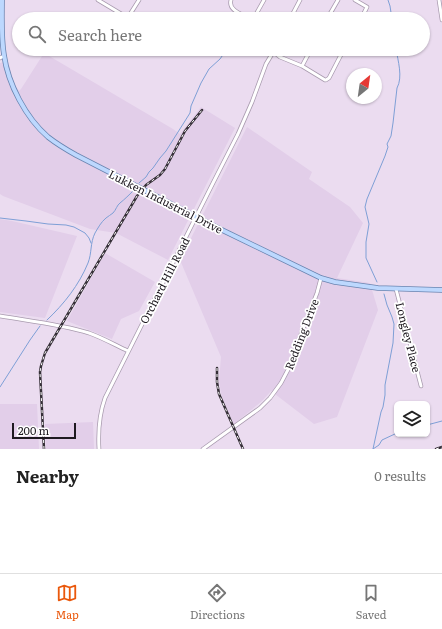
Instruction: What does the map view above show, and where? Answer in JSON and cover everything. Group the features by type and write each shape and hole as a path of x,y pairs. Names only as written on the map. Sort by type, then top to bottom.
{"main road":[{"name":"Lukken Industrial Drive","path":"2,0 2,57 20,101 30,116 48,137 76,155 196,217 321,278 335,282 378,288 431,289 442,291"}],"street":[{"path":"98,0 117,12"},
{"path":"131,12 139,0"},
{"path":"231,0 230,6 237,12"},
{"path":"258,12 264,0"},
{"path":"294,12 300,0"},
{"path":"331,12 338,0"},
{"path":"354,0 367,7 364,12"},
{"path":"439,0 442,19"},
{"name":"Orchard Hill Road","path":"99,449 99,419 105,398 241,127 270,56"},
{"path":"279,56 302,66 325,80 329,78 340,56"},
{"path":"302,66 307,56"},
{"name":"Redding Drive","path":"203,449 260,408 270,398 281,383 291,364 321,278"},
{"name":"Longley Place","path":"396,288 421,386"},
{"path":"0,316 73,329 103,339 128,351"}],"shaded area":[{"path":"42,56 49,56 180,134 201,107 235,128 168,260 116,233 90,229 0,194 0,63 8,61 14,83 19,91"},
{"path":"247,127 312,172 309,179 350,207 363,223 337,278 370,283 378,310 337,417 314,424 271,391 262,401 234,424 222,399 219,381 221,357 180,260"},
{"path":"0,219 77,236 45,318 0,312"},
{"path":"105,253 155,282 139,311 121,319 112,339 67,321"},
{"path":"0,404 37,404 39,449 0,449"},
{"path":"93,422 94,449 46,449 45,424"}],"waterway":[{"path":"388,0 391,12"},
{"path":"139,183 146,177 166,151 190,113 191,106 209,69 222,56"},
{"path":"377,282 366,258 366,242 369,224 365,207 385,156 388,147 387,144 391,136 397,88 400,79 397,56"},
{"path":"47,320 65,301 80,279 89,259 93,237 100,225 133,191"},
{"path":"0,218 74,227 85,233 91,243"},
{"path":"373,449 383,407 385,385 393,343 394,324 384,294"},
{"path":"0,387 40,326"},
{"path":"430,424 442,421"},
{"path":"373,449 379,445 382,440 394,434"}],"railway":[{"path":"44,449 40,372 45,353 137,196 146,185 160,175 165,169 185,131 202,110"},
{"path":"217,368 219,394 243,449"},
{"path":"436,449 442,447"}]}
